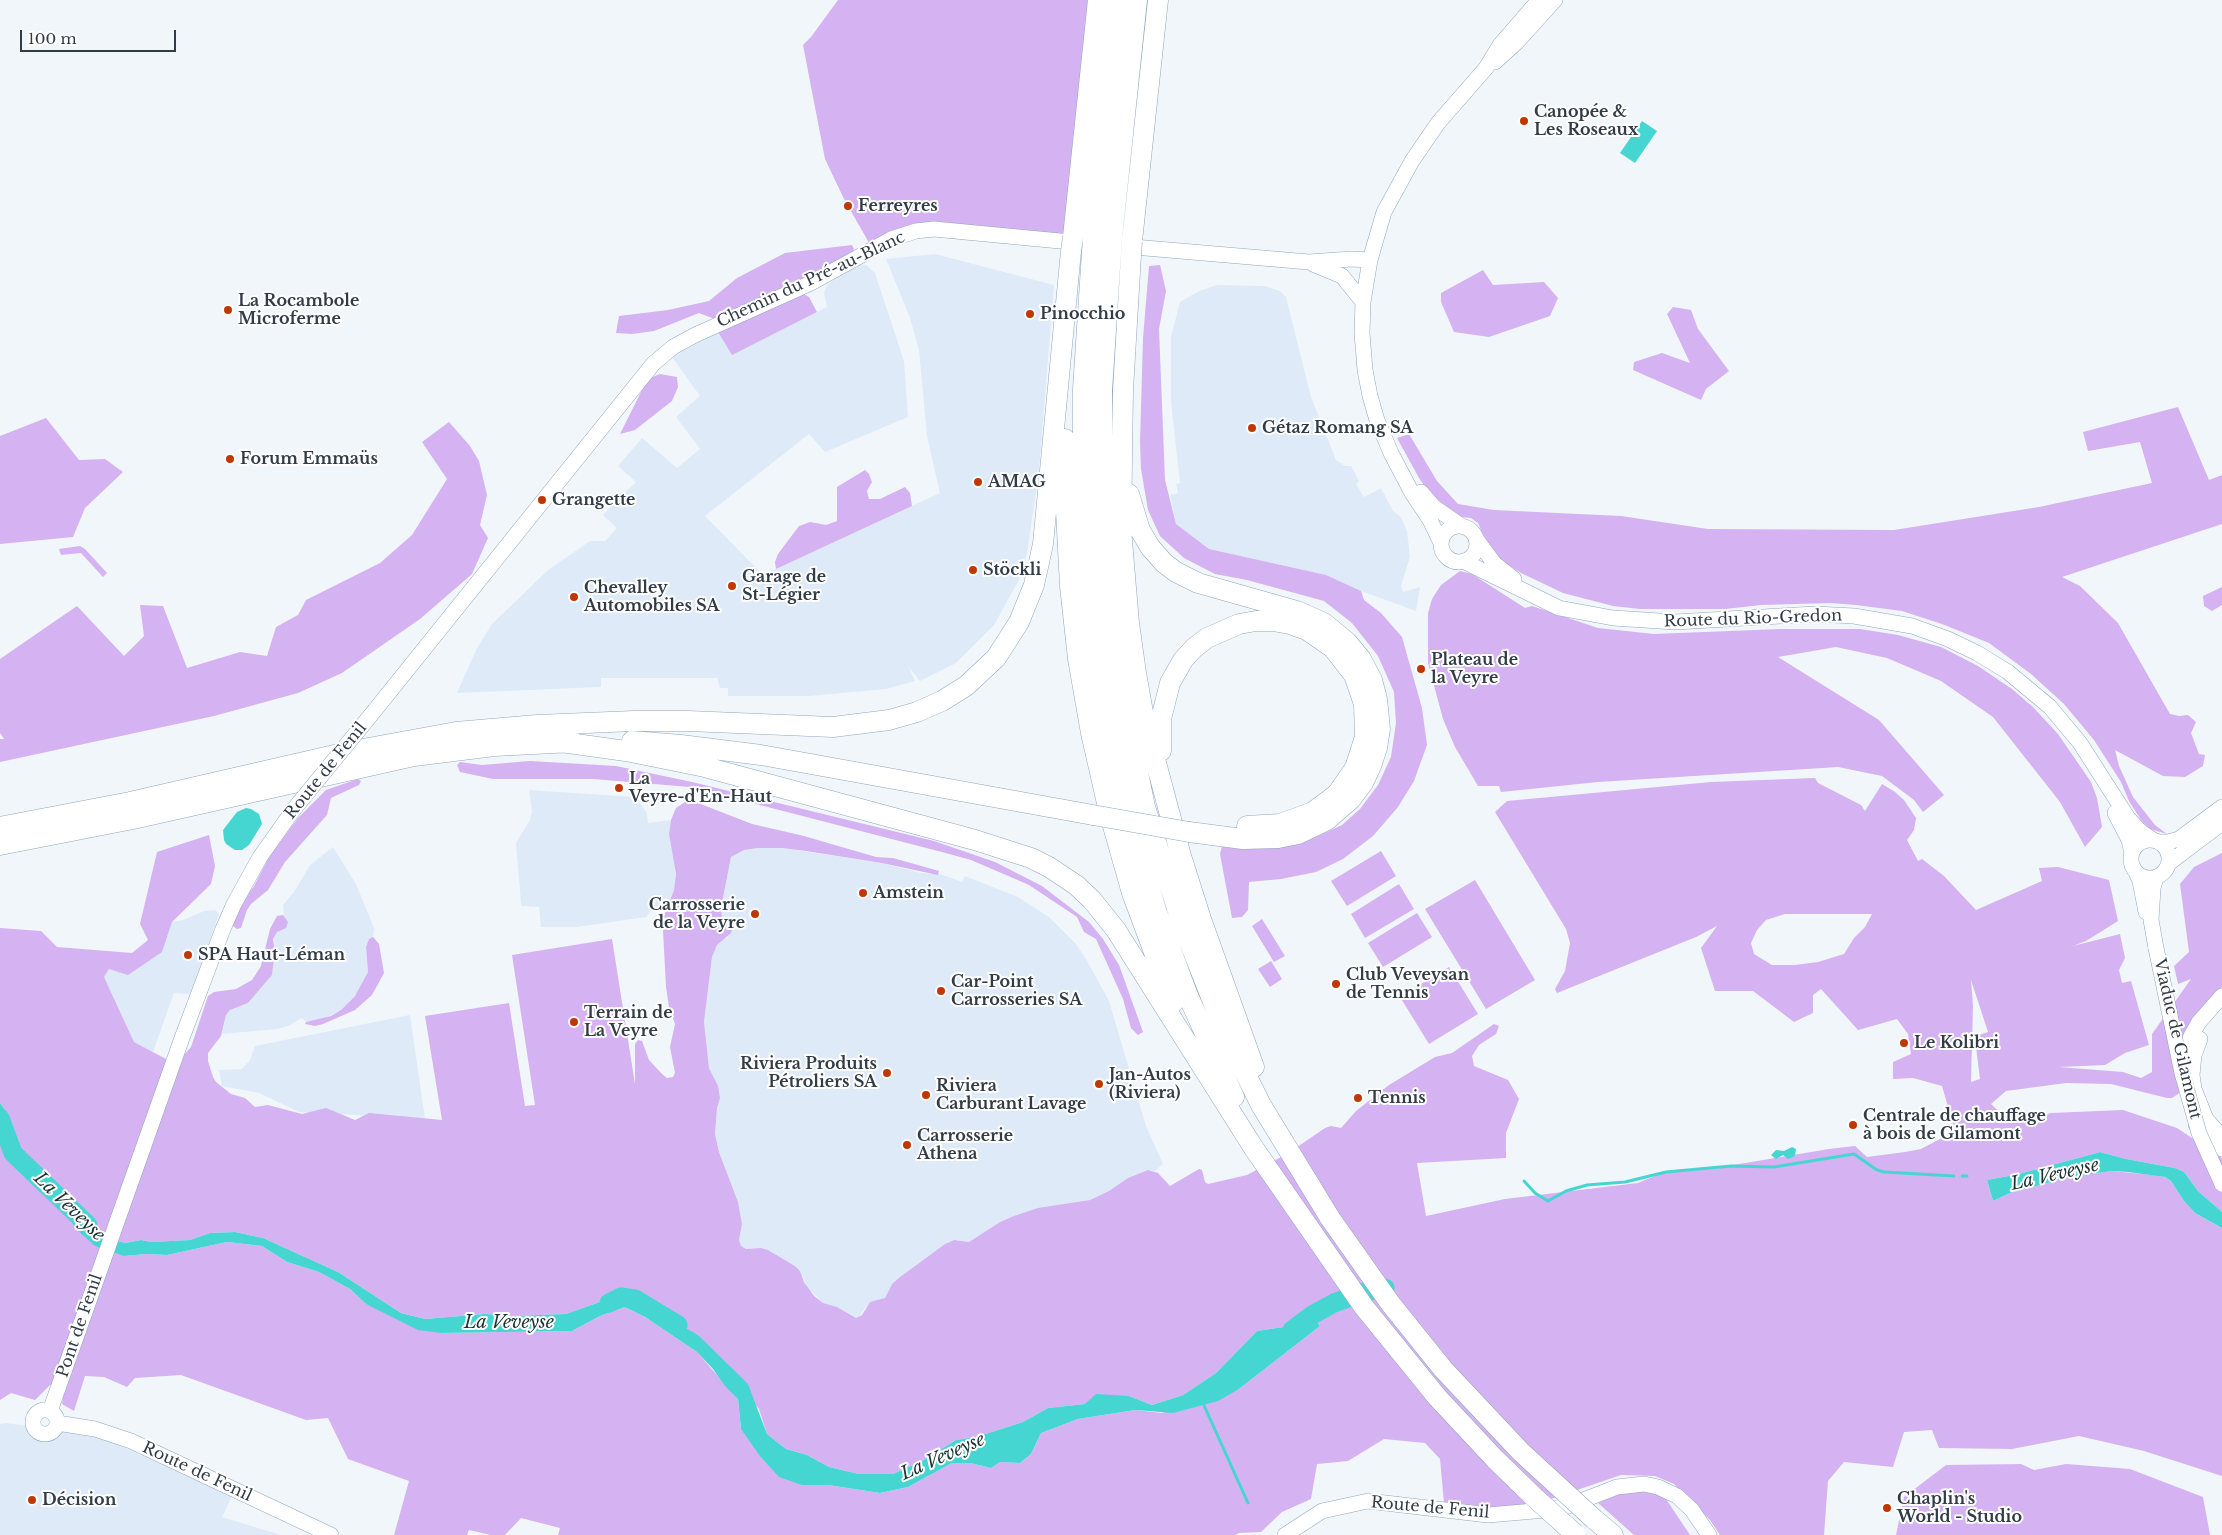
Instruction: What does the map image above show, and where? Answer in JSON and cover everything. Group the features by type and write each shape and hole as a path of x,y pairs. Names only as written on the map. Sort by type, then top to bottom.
{"highway":[{"path":"0,827 130,802 352,751 428,736 484,729 573,723 688,721 818,727 862,725 889,720 929,707 954,694 977,677 996,658 1025,610 1038,571 1043,544 1098,0"},
{"path":"1118,0 1102,245 1103,530 1112,627 1131,744 1152,834 1189,942 1235,1054 1330,1218 1390,1303 1456,1383 1521,1452 1613,1535"},
{"path":"1137,0 1083,389 1084,518 1090,603 1106,716 1134,837 1159,918 1179,972 1256,1146"},
{"path":"1158,0 1132,248 1124,360 1122,529 1130,632 1144,718 1190,887 1258,1077 1281,1131"},
{"path":"1066,314 1065,461 1068,561 1078,659 1098,765 1111,820 1132,893 1170,996 1191,1042 1294,1206 1347,1285 1418,1375 1495,1459 1576,1535"},
{"path":"573,723 741,741 1187,825 1229,838 1272,839 1298,834 1327,820 1351,799 1363,783 1377,748 1380,729 1378,699 1372,680 1361,658 1347,642 1324,623 1297,611 1198,583 1176,572 1159,558 1143,536 1134,515 1127,483 1122,438"},
{"path":"1165,795 1160,730 1164,700 1174,674 1194,648 1207,638 1223,629 1239,624 1264,621 1282,622 1300,627 1320,638 1333,648 1354,675 1360,689 1365,712 1364,738 1361,752 1351,776 1342,788 1313,812 1280,824 1239,826 1187,825"},
{"path":"561,742 651,755 735,775 1001,848 1049,867 1083,892 1108,919 1256,1146"},
{"path":"0,844 133,819 406,758 494,746 561,742 656,742 732,751 1092,808"}],"street":[{"path":"1486,68 1500,45 1539,0"},
{"path":"1391,453 1434,508 1460,526 1473,531 1478,540 1474,554 1463,562 1456,562 1442,550 1441,543 1430,520 1412,493 1391,453 1377,420 1367,379 1362,333 1363,302 1370,260 1381,221 1399,180 1438,123 1486,68 1517,42 1554,0"},
{"name":"Chemin du Pré-au-Blanc","path":"558,482 653,364 674,347 695,335 811,283 891,239 916,231 934,229 1309,262 1352,259 1370,260"},
{"name":"Chemin du Pré-au-Blanc","path":"1309,262 1342,276 1363,302"},
{"name":"Route de Fenil","path":"161,1099 213,954 234,904 260,857 294,809 558,482"},
{"path":"1441,543 1448,529 1460,526"},
{"name":"Route du Rio-Gredon","path":"1478,540 1494,563 1514,579 1549,597 1593,614"},
{"name":"Route du Rio-Gredon","path":"1463,562 1543,602 1559,608 1636,621 1675,622 1834,615 1876,618 1912,626 1978,653 2014,677 2037,696 2061,720 2087,754 2135,827 2156,841"},
{"name":"Route du Rio-Gredon","path":"2096,770 2103,789 2129,840 2132,853"},
{"path":"2222,808 2179,839 2168,842 2140,842 2132,853 2132,864 2136,872 2144,877 2156,877 2164,872 2169,863 2222,823"},
{"path":"2156,841 2168,851 2169,863"},
{"name":"Viaduc de Gilamont","path":"2136,872 2140,881 2146,911 2151,920"},
{"name":"Viaduc de Gilamont","path":"2156,877 2153,888 2151,920 2156,948 2187,1090 2199,1133 2222,1184"},
{"path":"2222,996 2199,1022 2191,1036 2183,1056 2181,1077 2186,1100 2198,1127 2222,1149"},
{"path":"2222,1010 2198,1042 2192,1074 2200,1108 2213,1129 2222,1137"},
{"name":"Pont de Fenil","path":"53,1417 57,1391 161,1099"},
{"name":"Route de Fenil","path":"53,1417 131,1442 331,1535"},
{"name":"Route de Fenil","path":"1285,1535 1322,1511 1368,1501 1488,1515 1546,1510 1568,1506 1617,1487 1644,1484 1658,1487 1676,1496 1692,1510 1709,1535"}],"shaded area":[{"path":"838,0 1088,0 1063,241 934,229 872,248 844,199 825,159 803,45"},
{"path":"852,245 854,249 847,263 797,290 809,297 817,312 732,355 718,332 715,319 699,313 654,331 632,334 616,333 619,316 668,310 709,301 737,278 785,253"},
{"path":"935,254 1054,285 1039,471 1027,553 1019,580 994,625 956,663 920,681 908,666 915,681 886,689 809,696 728,696 728,688 720,688 717,678 601,678 601,687 457,693 477,648 492,624 548,570 590,541 605,541 617,528 603,515 636,482 618,466 642,438 677,468 700,449 676,417 700,396 672,357 718,332 732,354 827,307 824,293 827,285 855,265 866,265 875,273 904,361 908,417 825,452 809,434 705,516 763,575 940,493 927,436 919,350 910,318 886,259"},
{"path":"1160,265 1166,291 1159,329 1165,480 1176,524 1209,549 1326,575 1361,591 1364,600 1381,613 1402,637 1422,708 1427,745 1414,781 1398,807 1373,836 1343,859 1316,872 1281,879 1249,882 1248,910 1242,917 1232,918 1220,854 1222,846 1279,847 1305,842 1342,825 1360,809 1378,785 1391,757 1396,723 1394,692 1378,656 1352,623 1324,601 1247,580 1215,574 1184,558 1160,536 1148,510 1141,469 1140,442 1143,338 1149,266"},
{"path":"1483,270 1493,285 1544,282 1558,298 1550,316 1489,337 1454,332 1441,302 1441,293"},
{"path":"1217,285 1265,286 1280,291 1286,297 1311,397 1336,460 1345,466 1351,466 1359,481 1356,484 1364,497 1381,488 1393,511 1401,517 1407,531 1410,557 1401,586 1403,592 1420,587 1416,611 1361,591 1326,575 1209,549 1176,524 1170,495 1178,493 1176,484 1180,483 1171,402 1171,337 1180,302 1199,291"},
{"path":"1673,307 1691,310 1698,329 1729,371 1706,389 1701,400 1633,370 1634,362 1662,353 1690,363 1667,314"},
{"path":"660,374 677,377 678,387 672,401 635,430 620,434 644,386 650,378"},
{"path":"2178,407 2209,480 2222,475 2222,524 2062,577 2080,586 2118,623 2170,714 2188,715 2196,722 2191,733 2199,754 2205,755 2203,766 2185,777 2163,776 2115,750 2119,766 2133,797 2155,825 2167,834 2150,829 2141,820 2129,801 2121,782 2094,740 2064,704 2031,674 1989,643 1942,624 1902,611 1856,605 1830,603 1761,605 1725,609 1640,609 1613,606 1563,593 1521,573 1497,558 1489,547 1478,523 1471,518 1461,517 1432,497 1397,438 1409,434 1437,481 1458,504 1494,510 1621,516 1708,529 1894,530 2039,507 2152,483 2140,442 2088,451 2083,432"},
{"path":"46,418 79,460 105,459 123,472 85,508 73,537 0,544 0,436"},
{"path":"449,422 470,446 479,461 487,495 480,525 488,538 472,574 420,619 342,673 298,693 214,716 0,762 0,739 4,739 0,733 0,659 77,606 124,656 144,636 140,605 163,606 187,668 240,652 267,656 276,627 298,615 306,600 380,563 412,535 447,479 422,442"},
{"path":"865,470 872,482 867,491 869,499 880,499 905,487 910,493 912,506 776,569 775,562 778,554 799,526 810,522 826,525 837,521 837,487"},
{"path":"80,546 107,573 103,577 81,553 61,555 59,549"},
{"path":"1460,571 1472,574 1525,608 1532,606 1598,628 1654,634 1780,629 1860,629 1898,635 1941,647 1978,666 2012,689 2033,707 2058,734 2091,782 2097,798 2102,827 2085,847 2060,802 1993,717 1941,681 1887,658 1836,647 1778,657 1879,720 1944,795 1923,812 1914,800 1882,776 1838,767 1598,782 1501,792 1499,786 1478,786 1455,747 1443,719 1428,663 1428,613 1432,599 1441,585"},
{"path":"2222,587 2222,605 2212,611 2204,606 2203,596"},
{"path":"530,761 616,766 692,782 934,841 995,862 1042,886 1089,922 1103,939 1119,965 1143,1032 1138,1035 1131,1028 1123,999 1096,939 1084,932 1077,917 1029,885 971,860 690,787 593,779 493,779 460,772 457,765 460,762 482,765"},
{"path":"1815,778 1818,783 1861,805 1865,811 1882,784 1904,800 1916,818 1914,830 1907,840 1918,861 1922,859 1944,876 1976,910 2042,881 2039,868 2058,867 2109,880 2118,921 2086,941 2073,946 2120,934 2125,958 2119,970 2122,983 2131,981 2149,1045 2125,1053 2105,1065 2059,1067 2123,1072 2141,1078 2152,1072 2152,1034 2191,979 2178,984 2174,966 2189,952 2180,884 2194,867 2222,853 2222,987 2205,1004 2182,1089 2178,1094 2172,1098 2167,1098 2111,1084 2066,1083 2006,1091 1991,1104 2011,1123 2051,1113 2123,1110 2177,1128 2222,1158 2222,1212 2198,1191 2184,1172 2175,1168 2100,1152 2019,1174 1987,1180 1993,1201 2010,1193 2070,1177 2112,1171 2165,1177 2171,1181 2184,1201 2195,1213 2222,1228 2222,1476 2144,1451 2079,1436 2012,1449 1939,1448 1932,1430 1904,1432 1893,1467 1844,1462 1828,1481 1824,1535 1720,1535 1710,1520 1674,1484 1655,1476 1621,1475 1539,1503 1512,1507 1476,1507 1444,1503 1440,1459 1425,1443 1384,1439 1348,1461 1317,1464 1311,1499 1282,1512 1261,1532 1239,1533 1235,1535 558,1535 560,1528 521,1518 505,1535 491,1535 469,1530 467,1535 394,1535 409,1481 348,1459 328,1418 306,1420 181,1375 135,1378 127,1387 104,1377 85,1376 74,1411 62,1404 65,1386 50,1385 35,1400 11,1393 0,1400 0,1135 9,1149 14,1148 13,1135 6,1111 0,1103 0,928 41,931 57,947 132,953 148,940 140,924 157,852 209,835 215,866 211,884 172,922 162,952 128,975 109,969 104,977 134,1042 168,1060 179,1058 185,1054 191,1047 208,996 214,992 236,989 252,980 261,966 270,929 277,916 283,915 288,922 286,928 277,932 273,939 275,951 272,975 248,1003 230,1010 226,1015 221,1036 208,1053 208,1061 213,1077 216,1082 231,1094 245,1098 255,1107 268,1105 302,1114 326,1108 355,1120 369,1113 442,1120 425,1016 509,1003 525,1106 535,1105 512,955 612,939 635,1084 635,1044 638,1040 642,1041 649,1060 662,1074 667,1078 673,1077 675,1073 670,1047 675,1024 669,1007 666,987 663,930 664,916 674,890 676,874 669,834 671,820 676,808 685,802 693,801 752,824 804,836 876,857 893,858 939,871 938,875 882,863 782,848 744,850 731,857 721,908 722,920 732,929 731,933 717,945 712,957 704,1022 709,1068 718,1086 720,1098 717,1108 715,1134 719,1152 738,1202 742,1224 739,1240 741,1246 746,1249 761,1248 768,1250 795,1266 800,1271 804,1282 814,1296 823,1303 837,1307 856,1318 862,1315 870,1302 885,1298 892,1284 900,1277 945,1244 954,1240 969,1242 1000,1222 1014,1216 1038,1208 1090,1200 1109,1191 1128,1178 1148,1170 1158,1173 1170,1186 1199,1169 1202,1170 1205,1182 1208,1184 1247,1175 1287,1154 1325,1128 1331,1126 1341,1128 1356,1111 1389,1085 1435,1057 1452,1053 1494,1024 1499,1026 1496,1034 1479,1045 1472,1056 1474,1066 1508,1080 1519,1099 1506,1133 1506,1158 1417,1163 1426,1216 1505,1199 1638,1183 1662,1173 1733,1165 1829,1149 1855,1146 1867,1157 1905,1152 1921,1149 1955,1131 1942,1086 1913,1078 1893,1079 1893,1062 1911,1054 1908,1034 1897,1019 1858,1030 1821,989 1813,995 1813,1013 1794,1022 1753,991 1715,991 1701,948 1717,926 1696,937 1557,993 1555,989 1565,971 1570,943 1566,929 1495,812 1507,801 1711,782","holes":["1785,914 1872,914 1865,927 1854,938 1844,954 1818,962 1772,965 1754,954 1751,943 1757,930 1766,920","1971,980 1988,1032 1979,1035 1981,1045 1976,1047 1980,1079 1971,1082 1973,1006","67,1212 86,1215 99,1236 125,1243 141,1240 151,1242 190,1240 210,1233 235,1232 263,1238 338,1272 401,1313 425,1319 485,1314 514,1316 566,1314 611,1298 698,1335 759,1409 767,1434 786,1449 807,1455 829,1467 859,1474 893,1474 922,1461 956,1440 976,1437 1023,1422 1048,1408 1129,1396 1152,1405 1183,1395 1216,1373 1257,1331 1290,1326 1309,1311 1320,1326 1239,1389 1162,1413 1135,1410 1078,1419 1041,1433 1031,1454 1020,1463 1000,1462 991,1468 970,1463 952,1463 908,1487 880,1493 828,1485 802,1485 741,1429 738,1399 697,1352 645,1317 625,1307 600,1316 572,1331 441,1333 366,1304 350,1289 319,1272 287,1262 262,1246 227,1242 167,1255 124,1256"]},
{"path":"358,779 361,781 359,785 331,798 327,815 285,862 268,890 251,904 241,928 237,929 233,926 232,917 254,886 269,857 298,818 326,790"},
{"path":"529,790 635,797 647,813 648,823 671,820 669,834 676,874 674,890 668,904 650,912 646,917 577,927 541,927 539,907 522,906 521,903 516,843 530,820 532,811"},
{"path":"333,847 356,884 374,928 373,937 369,939 366,947 368,972 362,988 341,1010 321,1020 306,1022 302,1018 288,1026 277,1029 222,1034 226,1015 230,1010 248,1003 272,975 275,951 274,935 288,922 284,917 283,905 294,892 310,865"},
{"path":"782,848 882,863 921,873 940,874 962,882 965,876 1018,897 1049,917 1076,944 1109,1001 1146,1126 1163,1164 1155,1171 1148,1170 1128,1178 1109,1191 1090,1200 1048,1207 1000,1222 969,1242 954,1240 945,1244 900,1277 892,1284 885,1298 867,1305 859,1317 856,1318 837,1307 823,1303 808,1288 800,1271 795,1266 768,1250 761,1248 746,1249 741,1246 739,1240 742,1224 738,1202 719,1152 715,1134 717,1108 720,1098 709,1068 704,1022 712,957 720,940 727,938 732,929 722,920 720,913 731,857 744,850"},
{"path":"1381,851 1396,876 1347,906 1331,881"},
{"path":"1475,880 1535,980 1486,1009 1425,909"},
{"path":"1399,884 1414,909 1365,938 1351,914"},
{"path":"215,910 219,914 198,976 190,994 174,993 153,1052 134,1042 104,977 109,969 162,952 172,922 183,920 204,911"},
{"path":"1417,913 1432,937 1383,967 1368,943"},
{"path":"1262,919 1285,956 1274,962 1252,926"},
{"path":"373,937 379,944 384,973 372,995 355,1010 323,1024 315,1026 305,1024 306,1022 331,1016 341,1010 355,996 368,972 366,947 369,939"},
{"path":"1271,961 1282,979 1270,987 1258,969"},
{"path":"1449,967 1478,1014 1429,1044 1400,997"},
{"path":"410,1015 425,1119 299,1112 259,1093 222,1086 219,1070 242,1069 250,1060 255,1046"},
{"path":"6,1423 99,1436 232,1496 222,1517 281,1535 0,1535 0,1424"},
{"path":"2021,1464 2034,1470 2066,1464 2130,1469 2203,1497 2210,1535 1896,1535 1904,1497 1946,1465"},
{"path":"1645,1489 1664,1496 1690,1535 1634,1535 1598,1503 1622,1493"}],"water":[{"path":"1642,121 1657,131 1635,163 1620,153"},
{"path":"246,808 259,814 262,824 249,845 242,850 235,850 226,844 223,830 237,812"},
{"path":"0,1103 6,1111 13,1135 14,1148 9,1149 0,1135"},
{"path":"1792,1147 1796,1149 1795,1156 1788,1159 1783,1155 1776,1159 1771,1155 1776,1150 1784,1151"},
{"path":"2100,1152 2175,1168 2184,1172 2198,1191 2222,1212 2222,1228 2195,1213 2184,1201 2171,1181 2165,1177 2128,1172 2112,1171 2070,1177 2010,1193 1993,1201 1987,1180 2019,1174"},
{"path":"72,1207 86,1215 99,1236 125,1243 141,1240 151,1242 190,1240 210,1233 235,1232 263,1238 338,1272 401,1313 425,1319 485,1314 514,1316 566,1314 611,1298 628,1296 698,1335 748,1384 767,1434 786,1449 807,1455 829,1467 859,1474 893,1474 922,1461 956,1440 976,1437 1023,1422 1048,1408 1085,1404 1096,1394 1129,1396 1152,1405 1183,1395 1216,1373 1257,1331 1290,1326 1309,1311 1320,1326 1239,1389 1218,1401 1173,1413 1135,1410 1078,1419 1041,1433 1031,1454 1020,1463 1000,1462 991,1468 970,1463 952,1463 908,1487 880,1493 828,1485 802,1485 779,1477 760,1456 741,1429 738,1399 725,1386 713,1369 697,1352 645,1317 625,1307 600,1316 572,1331 441,1333 418,1330 366,1304 350,1289 319,1272 287,1262 262,1246 227,1242 167,1255 124,1256 95,1246 75,1228 67,1212"}],"waterway":[{"name":"La Veveyse","path":"0,1118 13,1153 88,1225"},
{"path":"1524,1181 1535,1193 1548,1201 1566,1191 1587,1185 1625,1182 1666,1172 1731,1166 1774,1167 1854,1154 1877,1170 1884,1172 1954,1176"},
{"path":"1962,1176 1967,1176"},
{"name":"La Veveyse","path":"1292,1330 1312,1315 1334,1303 1361,1293 1385,1288"},
{"name":"La Veveyse","path":"609,1303 621,1297 635,1299 678,1325"},
{"path":"1202,1401 1248,1503"}],"place":[{"name":"Canopée & Les Roseaux","path":"1524,121"},
{"name":"Ferreyres","path":"848,206"},
{"name":"La Rocambole Microferme","path":"228,310"},
{"name":"Pinocchio","path":"1030,314"},
{"name":"Gétaz Romang SA","path":"1252,428"},
{"name":"Forum Emmaüs","path":"230,459"},
{"name":"AMAG","path":"978,482"},
{"name":"Grangette","path":"542,500"},
{"name":"Stöckli","path":"973,570"},
{"name":"Garage de St-Légier","path":"732,586"},
{"name":"Chevalley Automobiles SA","path":"574,597"},
{"name":"Plateau de la Veyre","path":"1421,669"},
{"name":"La Veyre-d'En-Haut","path":"619,788"},
{"name":"Amstein","path":"863,893"},
{"name":"Carrosserie de la Veyre","path":"755,914"},
{"name":"SPA Haut-Léman","path":"188,955"},
{"name":"Club Veveysan de Tennis","path":"1336,984"},
{"name":"Car-Point Carrosseries SA","path":"941,991"},
{"name":"Terrain de La Veyre","path":"574,1022"},
{"name":"Le Kolibri","path":"1904,1043"},
{"name":"Riviera Produits Pétroliers SA","path":"887,1073"},
{"name":"Jan-Autos (Riviera)","path":"1099,1084"},
{"name":"Riviera Carburant Lavage","path":"926,1095"},
{"name":"Tennis","path":"1358,1098"},
{"name":"Centrale de chauffage à bois de Gilamont","path":"1853,1125"},
{"name":"Carrosserie Athena","path":"907,1145"},
{"name":"Décision","path":"32,1500"},
{"name":"Chaplin's World - Studio","path":"1887,1508"}]}
